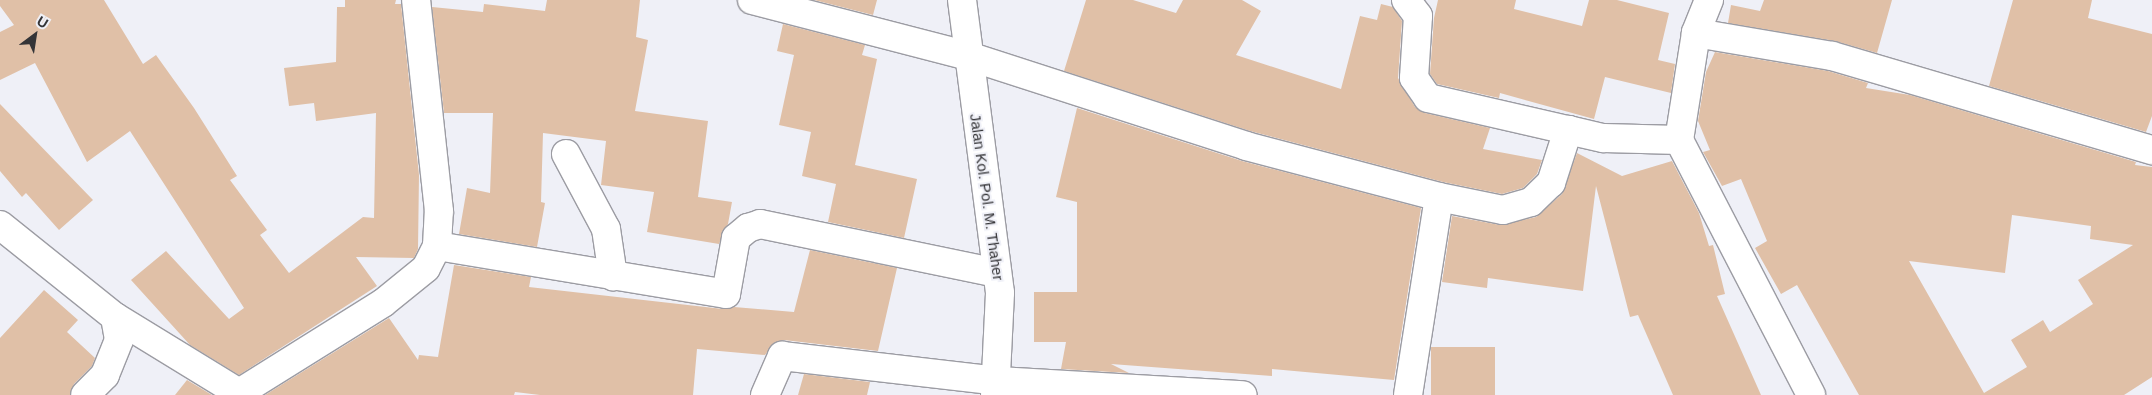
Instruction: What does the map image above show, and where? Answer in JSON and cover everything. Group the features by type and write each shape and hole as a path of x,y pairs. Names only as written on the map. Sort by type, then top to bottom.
{"street":[{"path":"0,225 115,318 239,393 383,303 426,268 437,246 438,211 416,0"},
{"path":"752,0 968,56 1246,146 1439,197 1503,210 1531,202 1551,183 1568,130"},
{"name":"Jalan Kol. Pol. M. Thaher","path":"962,0 997,273 997,388"},
{"path":"1406,0 1418,16 1414,78 1428,98 1604,138 1678,140"},
{"path":"1709,0 1696,32 1678,140 1811,395"},
{"path":"1696,32 1832,56 2152,150"},
{"path":"566,154 606,229 612,276"},
{"path":"1408,395 1439,197"},
{"path":"437,246 726,294 736,238 748,228 760,224 997,273"},
{"path":"84,395 105,375 119,340 115,318"},
{"path":"765,395 782,356 997,388 1243,395"}],"building":[{"path":"0,0 104,0 143,64 156,55 194,108 237,176 230,180 267,230 260,235 289,273 363,217 374,218 376,113 316,121 314,103 289,106 284,68 336,62 337,7 345,7 345,0 396,0 395,4 401,4 419,175 418,249 414,258 356,257 377,286 239,375 190,345 131,280 166,251 229,319 244,308 130,131 87,162 35,63 0,80 0,32 14,25 0,6"},
{"path":"547,0 640,0 636,37 648,40 635,111 708,121 698,197 732,202 728,224 719,244 647,232 654,192 601,185 606,141 543,133 541,202 545,203 537,247 459,234 467,188 490,193 493,113 444,113 432,7 483,12 484,4 545,11"},
{"path":"814,0 877,0 873,15"},
{"path":"1086,0 1133,0 1176,13 1183,0 1242,0 1261,11 1236,55 1341,89 1360,16 1377,20 1381,4 1393,7 1402,21 1398,78 1415,107 1425,113 1490,128 1483,149 1542,160 1537,174 1523,188 1502,194 1443,182 1250,131 1064,71"},
{"path":"1438,0 1516,0 1514,9 1582,26 1589,0 1617,0 1669,13 1658,60 1675,64 1671,93 1605,77 1594,119 1500,93 1499,98 1437,84 1430,74 1434,18"},
{"path":"1764,0 1892,0 1877,53 1835,41 1728,23 1731,5 1760,11"},
{"path":"2013,0 2092,0 2088,18 2152,34 2152,116 2146,132 1989,86"},
{"path":"783,24 865,45 862,55 877,59 855,165 917,179 904,238 828,222 836,184 802,176 811,132 779,125 794,55 777,51"},
{"path":"1715,52 1828,71 1868,83 1866,88 1910,95 2136,162 2135,165 2152,167 2152,377 2124,395 1859,395 1797,285 1781,294 1755,248 1767,241 1741,179 1722,186 1703,152 1710,150 1698,121 1706,72","holes":["2012,215 2091,226 2090,239 2133,245 2078,280 2093,304 2050,332 2043,320 2011,340 2027,367 1984,393 1909,261 2005,273"]},
{"path":"0,104 93,200 59,230 26,193 22,197 0,171"},
{"path":"1077,108 1242,161 1421,208 1394,380 1272,369 1272,376 1111,364 1129,373 1061,369 1066,342 1034,342 1034,292 1077,292 1077,202 1056,197"},
{"path":"1577,153 1622,176 1672,161 1699,213 1709,246 1713,245 1725,294 1717,296 1761,395 1673,395 1638,315 1630,317 1596,186 1583,291 1488,278 1487,288 1442,282 1452,216 1500,225 1536,217 1562,194"},
{"path":"810,250 897,268 878,351 784,340 774,343 765,355 697,349 693,395 540,395 515,392 514,395 265,395 389,318 418,360 419,355 438,357 454,265 531,277 529,287 723,309 734,307 794,312"},
{"path":"44,290 78,320 67,332 95,358 92,366 74,384 70,395 0,395 0,338"},
{"path":"1431,347 1495,347 1495,395 1431,395"},
{"path":"804,374 870,382 867,395 798,395"},
{"path":"187,380 212,395 175,395"}]}
